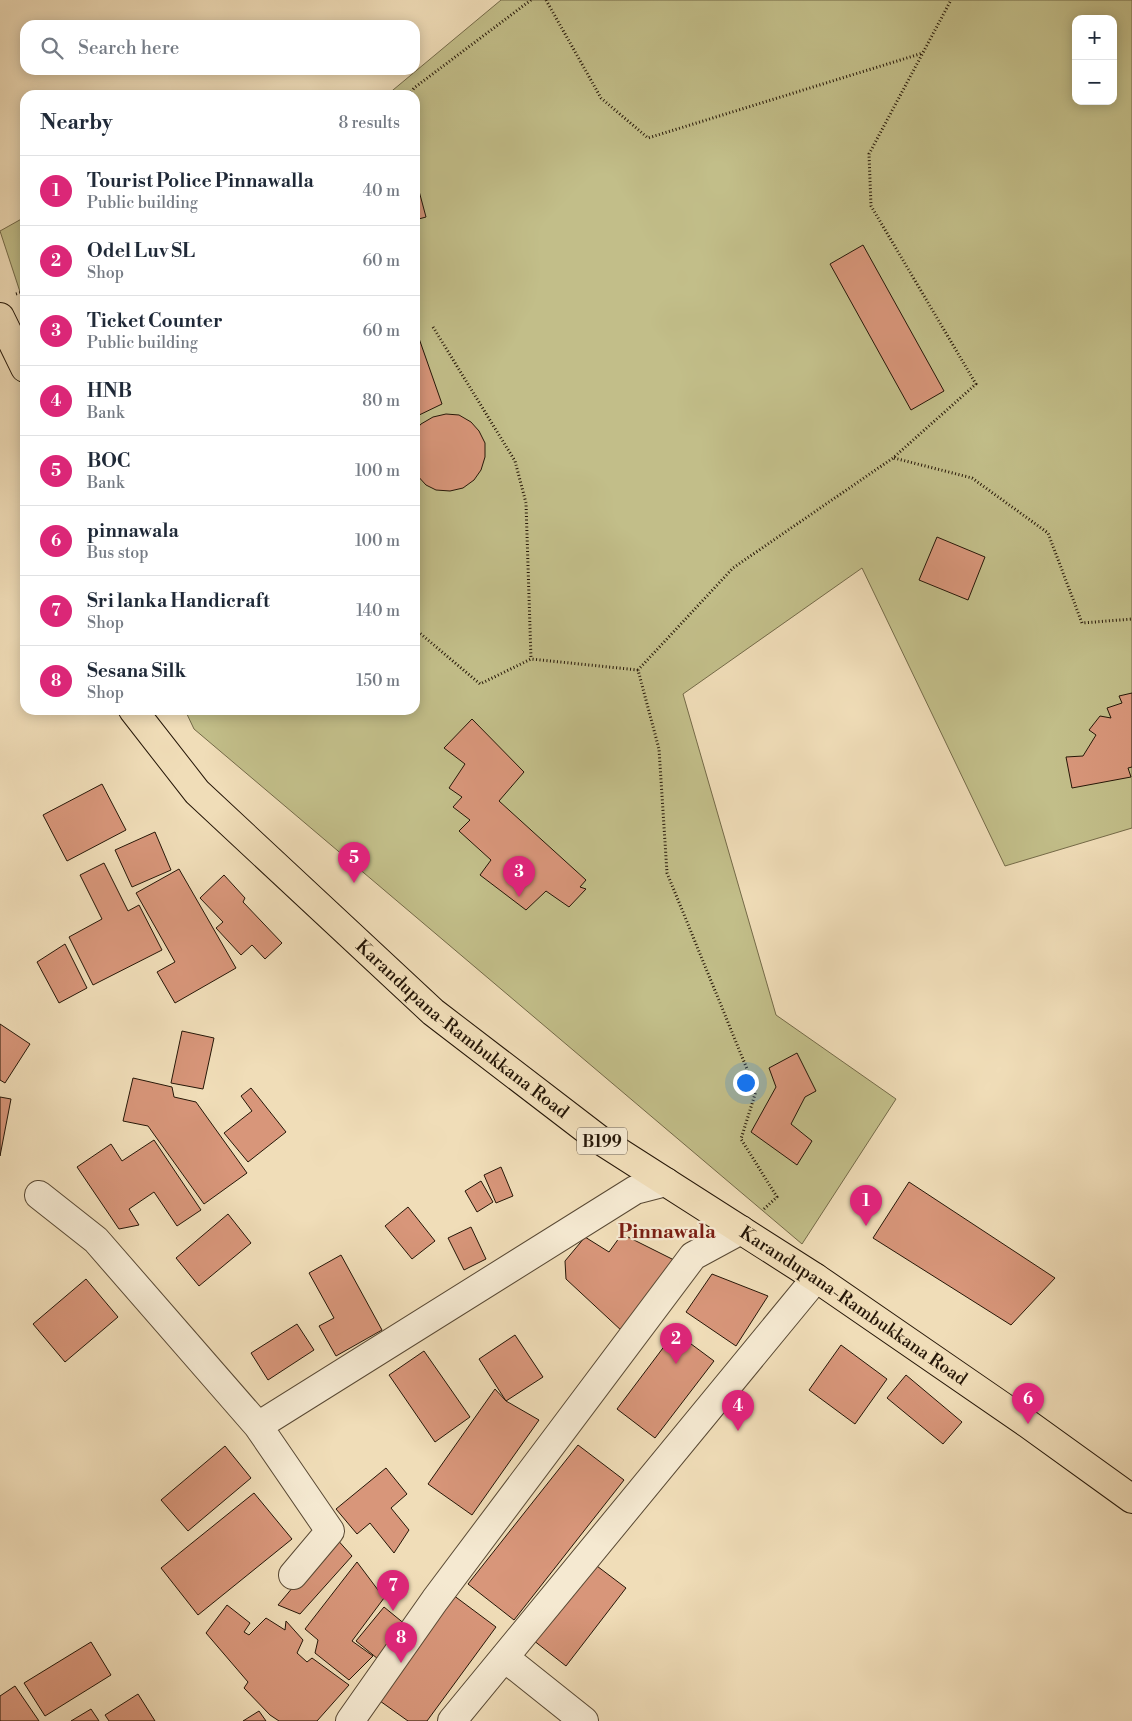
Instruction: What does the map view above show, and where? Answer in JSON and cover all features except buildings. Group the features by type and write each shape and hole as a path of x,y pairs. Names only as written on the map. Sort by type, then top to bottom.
{"main road":[{"path":"0,317 20,358"},
{"name":"Karandupana-Rambukkana Road","path":"137,715 197,792 433,1012 600,1140 816,1278 1028,1424 1132,1499"}],"street":[{"path":"258,1426 635,1190 666,1182"},
{"path":"39,1195 96,1240 258,1426 330,1531 293,1575"},
{"path":"350,1721 434,1600 693,1256 741,1230"},
{"path":"452,1721 816,1278"},
{"path":"505,1658 584,1721"}],"path":[{"path":"413,90 531,0"},
{"path":"546,0 601,98 648,138 923,52"},
{"path":"638,670 734,568 893,458 976,384 871,206 869,154 951,0"},
{"path":"433,326 515,461 526,503 531,659"},
{"path":"893,458 972,478 1048,533 1082,623 1132,619"},
{"path":"420,634 480,684 531,659 638,670"},
{"path":"638,670 659,749 667,873 756,1091 740,1139 777,1197 741,1230"}],"shaded area":[{"path":"501,0 1132,0 1132,828 1005,866 862,568 683,694 776,1015 896,1099 802,1244 194,729 187,715 420,715 420,90 393,90 411,75 420,75 420,68"},
{"path":"20,220 20,292 0,231"}],"place":[{"name":"BOC","path":"354,883"},
{"name":"Ticket Counter","path":"519,897"},
{"name":"Tourist Police Pinnawalla","path":"866,1226"},
{"name":"Odel Luv SL","path":"676,1364"},
{"name":"pinnawala","path":"1028,1424"},
{"name":"HNB","path":"738,1431"},
{"name":"Sri lanka Handicraft","path":"393,1611"},
{"name":"Sesana Silk","path":"401,1663"}],"district":[{"name":"Pinnawala","path":"667,1231"}]}
